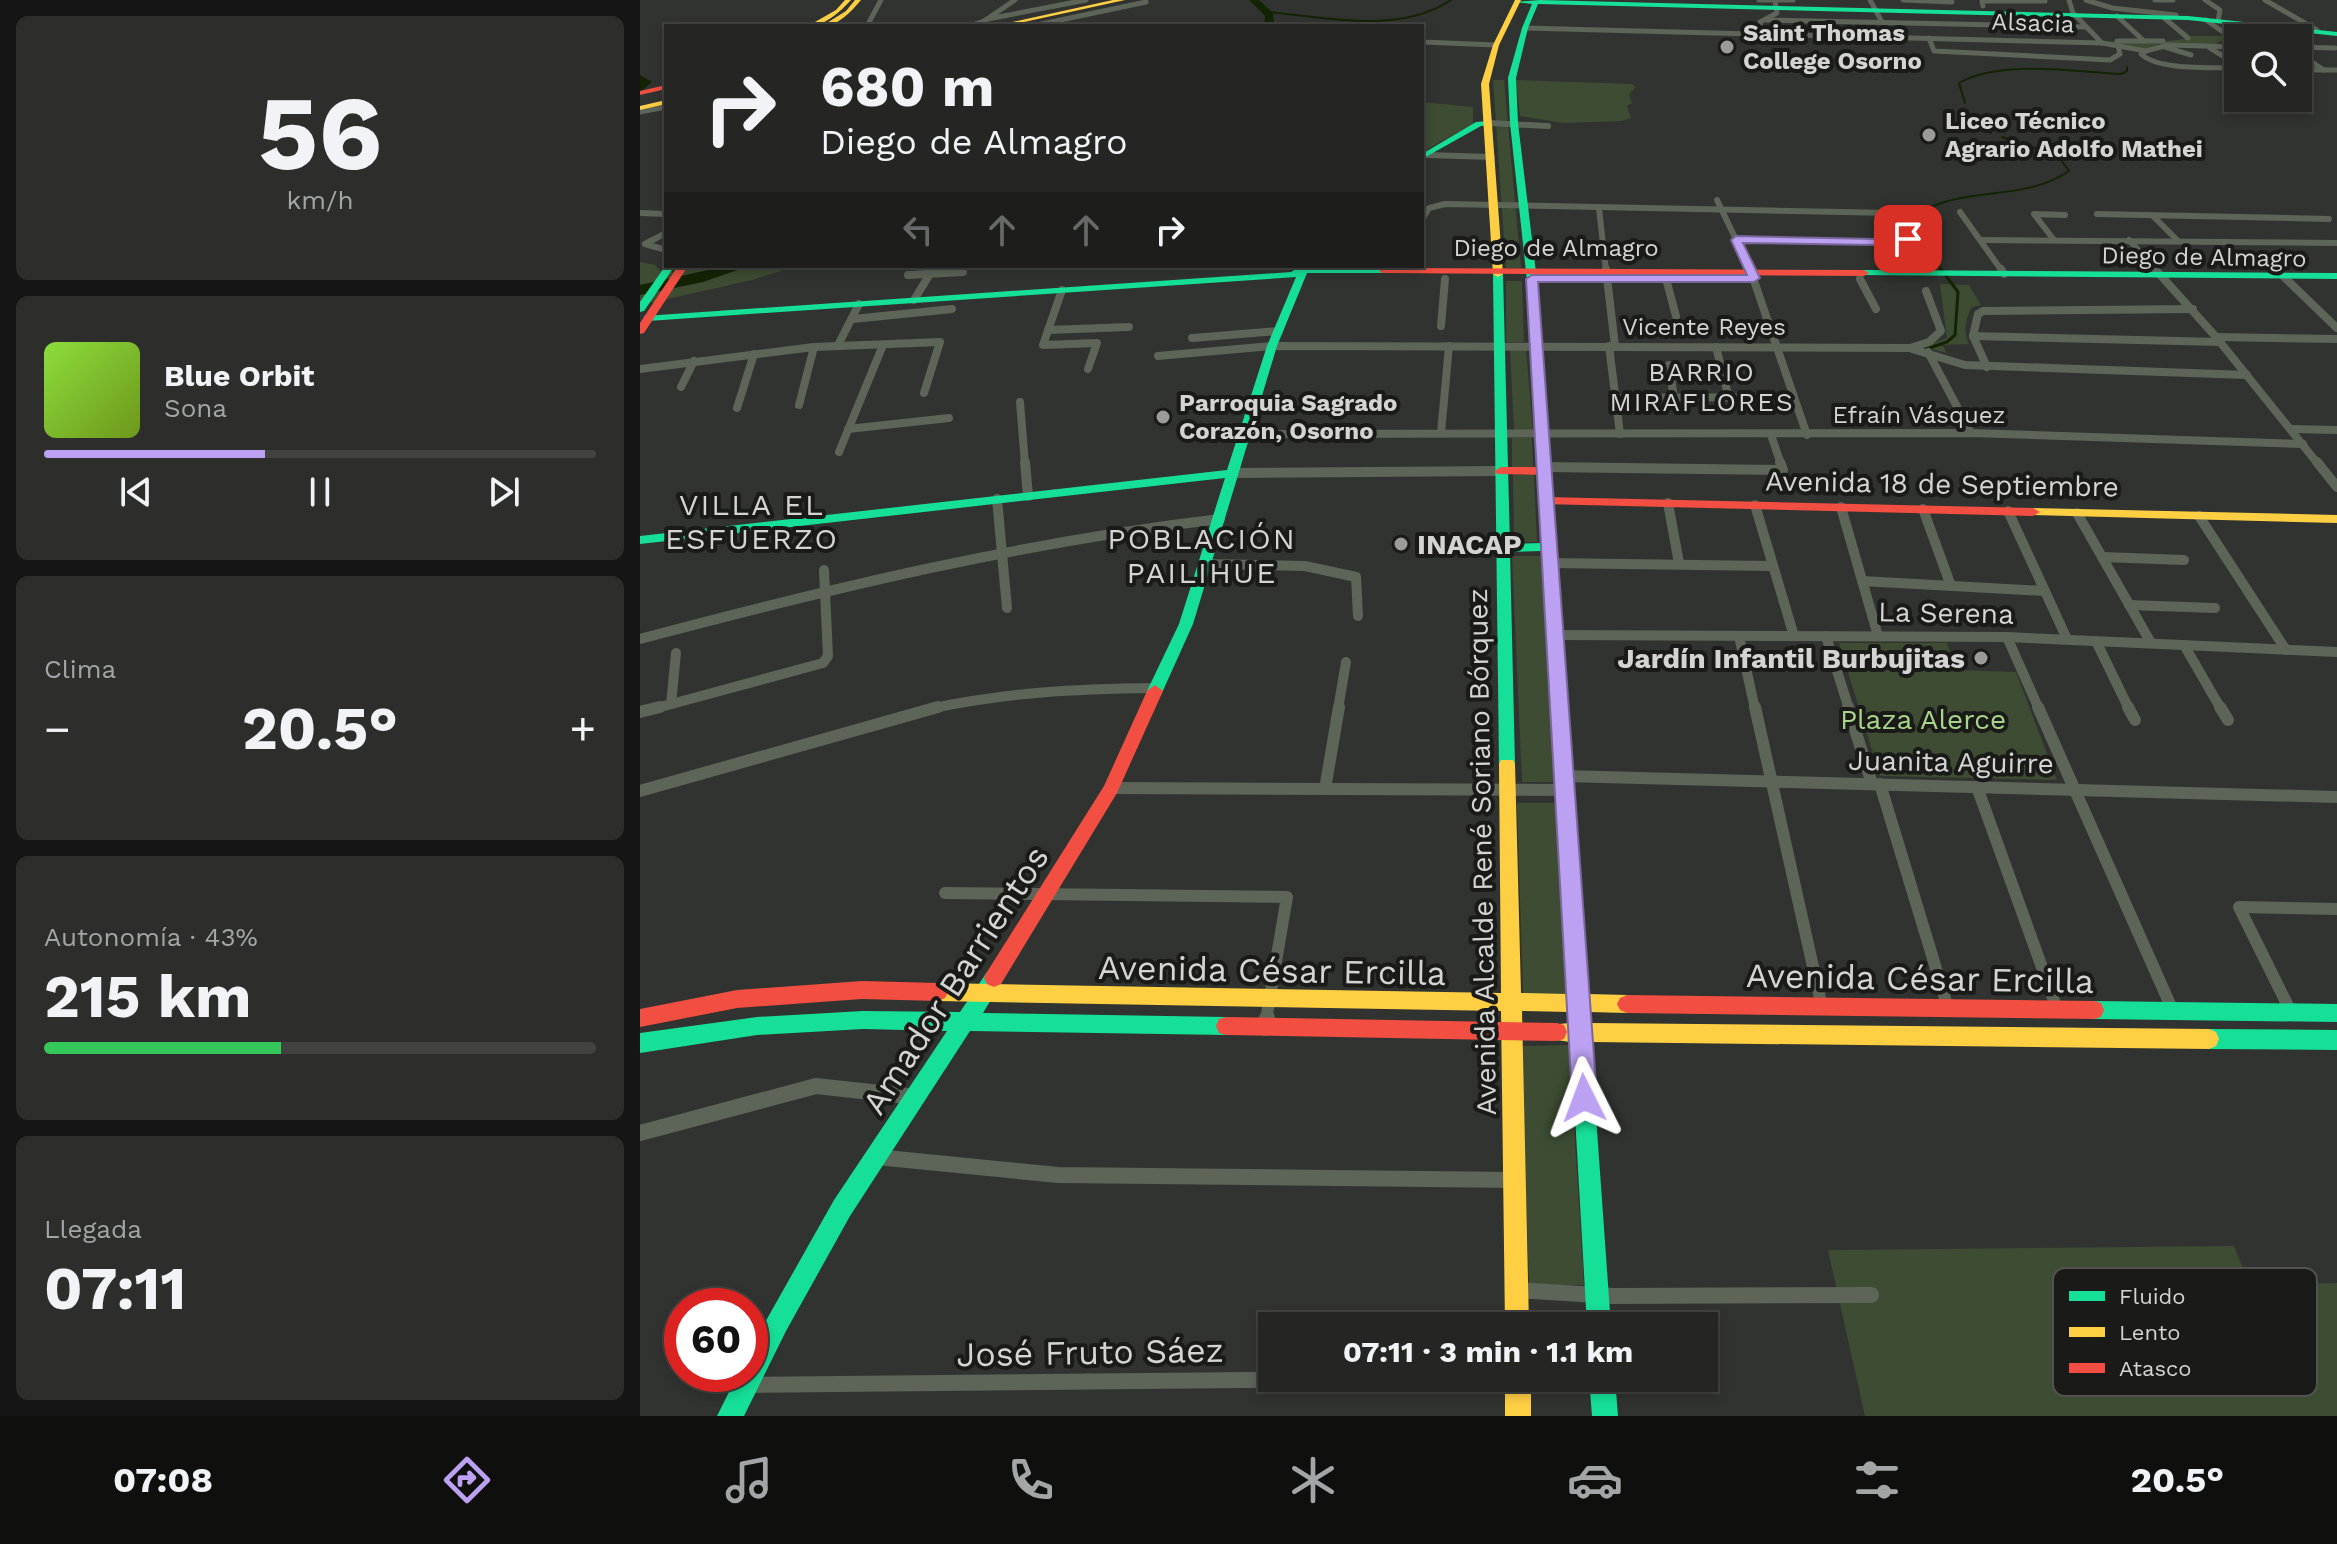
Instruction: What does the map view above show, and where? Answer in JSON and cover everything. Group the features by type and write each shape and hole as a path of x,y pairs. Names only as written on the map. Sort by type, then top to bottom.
{"main road":[{"path":"815,24 835,13 839,17 865,0"},
{"path":"987,24 1122,0"},
{"path":"1017,24 1088,5 1141,1"},
{"path":"1598,1312 1532,275 1514,126 1512,78 1529,1 1773,9 1874,7 2074,12 2170,18 2326,36"},
{"name":"Avenida Alcalde René Soriano Bórquez","path":"1517,1312 1498,275 1486,78 1496,45 1529,1"},
{"path":"1027,24 1088,5"},
{"path":"1496,45 1520,46"},
{"path":"1486,78 1512,78"},
{"path":"640,102 664,95"},
{"path":"1424,156 1479,124 1490,125"},
{"path":"645,314 668,268"},
{"path":"645,314 681,268"},
{"name":"Diego de Almagro","path":"1407,272 1445,279 1498,275"},
{"name":"Diego de Almagro","path":"645,314 856,311 914,300 1301,273 2287,279 2337,276"},
{"name":"Amador Barrientos","path":"768,1340 809,1263 967,1023 1111,788 1186,624 1275,339 1301,273"},
{"name":"Diego de Almagro","path":"1606,275 1666,279 1753,276 1860,279 2004,274 2164,278"},
{"name":"Diego de Almagro","path":"2287,279 2337,283"},
{"path":"1501,471 1544,469"},
{"path":"640,540 1234,473"},
{"name":"Avenida 18 de Septiembre","path":"1546,501 2337,519"},
{"path":"1503,548 1550,555"},
{"name":"Avenida César Ercilla","path":"644,1017 737,999 805,992 875,990 1269,1000 2337,1013"},
{"path":"795,1023 788,1013 790,1006 805,992"},
{"path":"640,1033 644,1017"},
{"name":"Avenida César Ercilla","path":"640,1043 704,1032 863,1020 1265,1028 2337,1040"},
{"name":"Amador Barrientos","path":"730,1416 741,1392"},
{"path":"1518,1392 1518,1416"},
{"path":"1603,1392 1605,1416"}],"street":[{"path":"868,24 881,0"},
{"path":"987,24 1016,0"},
{"path":"1759,0 1773,9 1900,26 1906,37"},
{"path":"1762,33 1760,22 1773,9 1793,0"},
{"path":"1903,0 1941,1"},
{"path":"2031,0 2045,1 2074,12 2101,42 2188,38 2155,0"},
{"path":"2086,0 2170,18"},
{"path":"2205,0 2220,10 2217,23"},
{"path":"2254,0 2326,36"},
{"path":"2265,0 2326,36"},
{"path":"1041,24 1141,1"},
{"path":"1982,2 2045,1"},
{"path":"1874,7 1882,22 1892,25 2008,26 2074,12"},
{"path":"2129,16 2144,41"},
{"path":"2008,26 2027,56"},
{"name":"Alsacia","path":"1525,28 2101,42 2146,51"},
{"path":"1929,38 1934,53 2110,60 2120,54 2118,46"},
{"path":"1424,42 1496,45"},
{"path":"2162,45 2181,55 2191,55"},
{"path":"2146,51 2162,45 2224,47"},
{"path":"2206,46 2224,57"},
{"name":"Alsacia","path":"2146,51 2141,54 2144,58 2167,65 2224,67"},
{"path":"2312,61 2324,70"},
{"path":"2312,70 2337,70"},
{"path":"1490,125 1514,126"},
{"path":"1424,156 1492,157"},
{"path":"1717,200 1753,276 1807,435"},
{"path":"1424,217 1429,208 1436,205 1894,213"},
{"path":"1599,208 1614,398 1620,434"},
{"path":"2320,211 2337,226"},
{"path":"1960,212 2004,274"},
{"path":"640,213 664,214"},
{"path":"2054,240 2034,214 2065,215"},
{"path":"2097,214 2329,219"},
{"path":"2153,216 2177,240"},
{"path":"664,234 645,244 664,249"},
{"path":"1736,240 1876,242 1908,239"},
{"path":"1982,240 2337,243"},
{"path":"2129,240 2193,309 2337,487"},
{"path":"914,300 934,268"},
{"path":"908,275 963,272"},
{"path":"1441,326 1445,279"},
{"path":"1666,279 1676,316"},
{"path":"1860,279 1876,309"},
{"path":"2287,279 2337,328"},
{"path":"1062,290 1043,345 1097,343 1088,369"},
{"path":"1926,291 1941,331 1917,350 1971,433"},
{"path":"838,345 856,311 952,309"},
{"path":"1987,367 1973,336 1978,314 2000,309 2193,309"},
{"path":"1048,330 1129,327"},
{"path":"1973,336 2337,339"},
{"path":"1192,338 1275,339"},
{"name":"Vicente Reyes","path":"1158,356 1275,339 1449,346 1778,347 1917,350 1965,365 1987,367 2247,375"},
{"path":"640,369 814,347 940,342 924,393"},
{"path":"839,452 883,345"},
{"path":"1441,433 1449,346"},
{"path":"799,405 814,347"},
{"path":"1716,347 1729,398"},
{"path":"737,408 754,354"},
{"path":"681,387 694,361"},
{"path":"1669,365 1674,398"},
{"path":"1614,398 1794,397"},
{"path":"1020,402 1028,496"},
{"path":"848,429 949,418"},
{"path":"2291,429 2337,430"},
{"name":"Efraín Vásquez","path":"1246,434 1971,433 2303,444"},
{"path":"1544,469 1783,470 1771,435"},
{"path":"1234,473 1501,471"},
{"path":"997,499 1007,608"},
{"path":"1668,503 1679,563"},
{"path":"1755,505 1794,636"},
{"path":"1841,507 1878,636"},
{"path":"1923,509 1951,586"},
{"path":"2008,511 2067,639"},
{"path":"2077,513 2151,643"},
{"path":"2199,516 2286,650"},
{"path":"640,639 824,590 1123,529 1220,519"},
{"path":"1550,555 1771,566"},
{"path":"2102,557 2184,560"},
{"path":"1206,564 1305,566 1319,573 1356,577 1358,616"},
{"path":"640,712 823,663 828,656 824,570"},
{"path":"1862,581 2044,591"},
{"path":"2129,605 2215,608"},
{"name":"La Serena","path":"1554,635 2007,637 2337,652"},
{"path":"1739,636 1822,1007"},
{"path":"1826,636 1948,1008"},
{"path":"2007,637 2173,1011"},
{"path":"2096,641 2135,720"},
{"path":"2184,645 2228,720"},
{"path":"671,704 676,653"},
{"path":"1325,789 1346,662"},
{"path":"640,791 922,710 994,695 1051,689 1156,688"},
{"name":"Juanita Aguirre","path":"1111,788 1507,789 1564,783 1772,782 2337,797"},
{"path":"1977,787 2057,1009"},
{"path":"945,893 1287,897 1265,1028"},
{"path":"2291,1012 2239,907 2337,909"},
{"path":"640,1133 816,1086 917,1097"},
{"path":"876,1157 1058,1175 1514,1180"},
{"path":"1516,1290 1597,1295 1871,1295"},
{"name":"José Fruto Sáez","path":"768,1385 1258,1380"}],"green space":[{"path":"2189,36 2224,36 2224,41 2216,44 2159,44 2143,50 2105,41 2160,42 2191,38"},
{"path":"1493,80 1504,80 1521,268 1506,268"},
{"path":"1516,80 1632,84 1636,87 1629,94 1632,103 1627,106 1631,118 1564,123 1520,116"},
{"path":"1424,102 1473,107 1473,124 1424,151"},
{"path":"640,262 655,265 661,271 674,272 697,268 791,268 650,303 640,309"},
{"path":"1506,281 1522,281 1524,342 1506,342"},
{"path":"1940,284 1969,285 1981,305 1972,307 1968,316 1965,331 1969,344 1942,345 1947,353 1924,347 1947,338"},
{"path":"1510,350 1526,350 1533,430 1514,430"},
{"path":"1512,438 1532,438 1533,467 1512,467"},
{"path":"1513,474 1534,474 1537,542 1514,542"},
{"path":"1512,556 1542,556 1558,782 1522,782"},
{"name":"Plaza Alerce","path":"1839,643 1947,643 1956,670 2016,672 2057,780 1880,776"},
{"path":"1517,803 1561,803 1573,994 1523,994"},
{"path":"1569,1045 1584,1285 1529,1285 1521,1046"},
{"path":"2234,1246 2243,1268 2053,1268 2053,1396 2317,1396 2317,1283 2337,1283 2337,1416 1865,1416 1828,1250"}],"waterway":[{"path":"1254,0 1270,15 1269,24"},
{"path":"1267,12 1338,20 1385,20 1430,11 1451,0"},
{"path":"1965,103 1959,83 1995,71 2038,69 2121,74 2127,71 2127,67"},
{"path":"640,78 647,82 640,89"},
{"path":"1971,115 1982,129 1991,133"},
{"path":"1942,271 1925,248 1925,229 1918,219 1921,212 1958,199 2034,187 2069,171 2058,156 2002,137"},
{"path":"640,290 735,268"},
{"path":"1926,349 1947,342 1955,335 1958,292 1941,269"}],"traffic: fast":[{"path":"1537,0 1525,28 1512,78 1514,123 1532,281 1556,660"},
{"path":"1517,2 2188,18 2337,34"},
{"path":"1424,156 1479,124 1489,123"},
{"path":"640,309 668,268"},
{"path":"1155,691 1186,624 1272,346 1305,268"},
{"path":"648,318 1293,275 1304,270 1383,270"},
{"path":"1864,273 2337,276"},
{"path":"1498,274 1507,764"},
{"path":"640,540 1234,473"},
{"path":"1503,548 1549,547"},
{"path":"730,1416 777,1322 842,1208 994,978"},
{"path":"2094,1010 2337,1013"},
{"path":"640,1043 757,1026 863,1020 1226,1026"},
{"path":"2209,1039 2337,1040"},
{"path":"1581,1046 1598,1312"},
{"path":"1603,1392 1605,1416"}],"traffic: slow":[{"path":"815,24 838,11 848,0"},
{"path":"828,24 848,12 858,0"},
{"path":"1007,24 1122,0"},
{"path":"1498,274 1485,84 1496,45 1518,0"},
{"path":"640,108 664,102"},
{"path":"2033,512 2337,519"},
{"path":"1556,660 1581,1046"},
{"path":"1507,764 1517,1312"},
{"path":"938,992 1627,1004"},
{"path":"1557,1032 2209,1039"},
{"path":"1518,1392 1518,1416"}],"traffic: jam":[{"path":"640,93 664,87"},
{"path":"640,331 682,268"},
{"path":"1383,270 1864,273"},
{"path":"1501,471 1544,471"},
{"path":"1546,501 2033,512"},
{"path":"994,978 1111,788 1155,691"},
{"path":"640,1018 737,999 862,990 938,992"},
{"path":"1627,1004 2094,1010"},
{"path":"1226,1026 1557,1032"}],"place":[{"name":"Saint Thomas College Osorno","path":"1727,47"},
{"name":"Liceo Técnico Agrario Adolfo Mathei","path":"1929,135"},
{"name":"Parroquia Sagrado Corazón, Osorno","path":"1163,417"},
{"name":"INACAP","path":"1401,544"},
{"name":"Jardín Infantil Burbujitas","path":"1981,658"}],"district":[{"name":"BARRIO MIRAFLORES","path":"1702,387"},
{"name":"VILLA EL ESFUERZO","path":"752,521"},
{"name":"POBLACIÓN PAILIHUE","path":"1202,555"}],"route":[{"path":"1584,1098 1532,279 1754,278 1736,240 1876,242 1908,239"}]}
